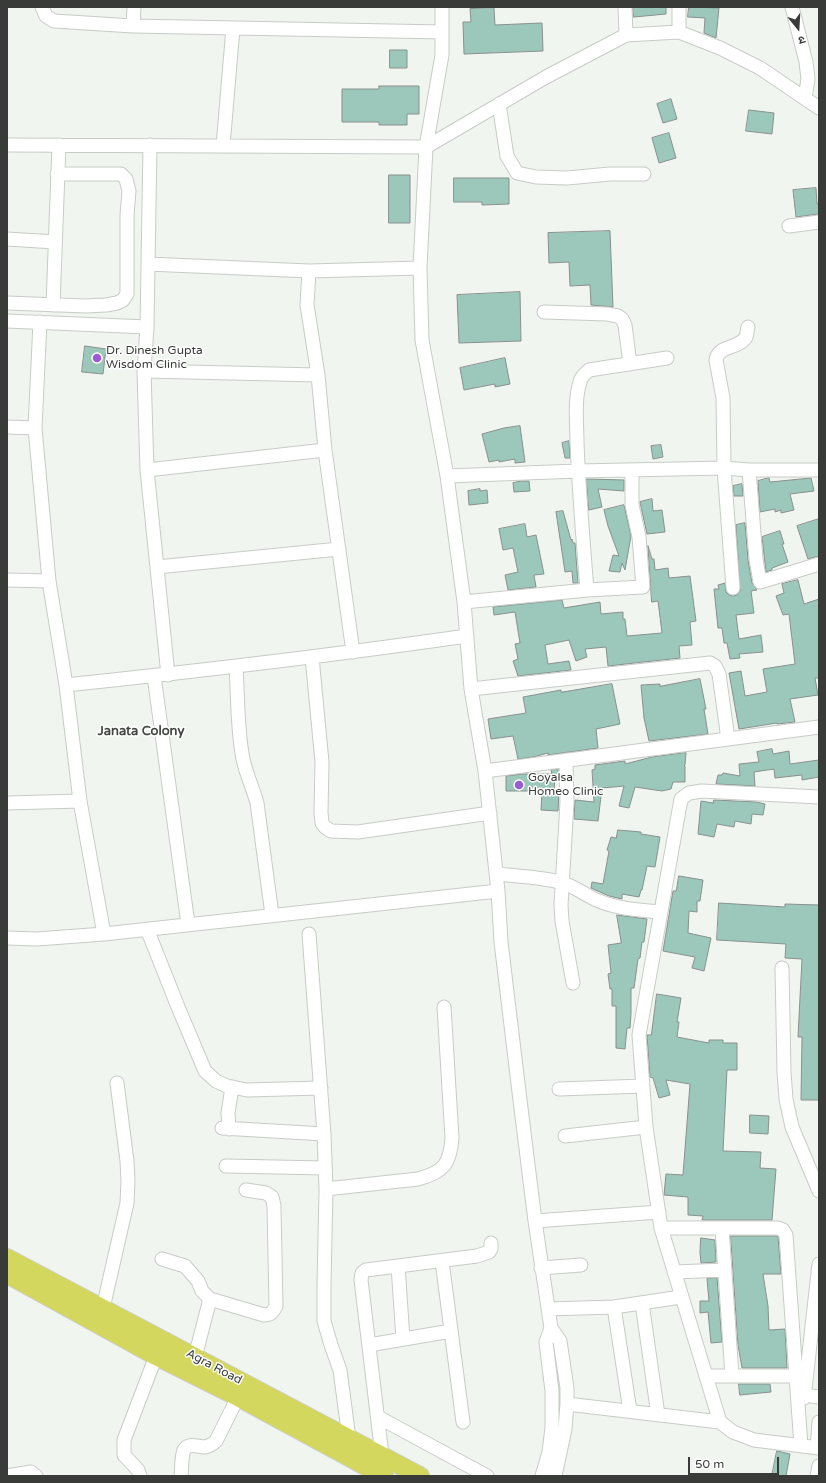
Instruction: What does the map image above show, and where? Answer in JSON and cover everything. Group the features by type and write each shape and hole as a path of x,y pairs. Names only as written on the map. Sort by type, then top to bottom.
{"highway":[{"name":"Agra Road","path":"7,1258 420,1476"},
{"name":"Agra Road","path":"7,1274 156,1356 238,1397 384,1476"}],"street":[{"path":"42,7 46,16 54,21 133,26 442,32"},
{"path":"133,26 134,7"},
{"path":"442,7 442,55 426,147 420,268 422,340 447,476 464,602 471,689 485,771 498,891 501,942 541,1268 551,1328 560,1341 567,1388 568,1404 565,1429 555,1476"},
{"path":"625,7 626,35"},
{"path":"679,7 679,32"},
{"path":"792,7 806,62 813,82 805,98"},
{"path":"223,146 233,28"},
{"path":"9,144 426,147 546,77 626,35 679,32 720,48 760,68 819,108"},
{"path":"499,104 507,156 517,173 536,177 567,178 610,174 644,174"},
{"path":"53,305 59,145"},
{"path":"150,145 147,327 144,371 147,470 168,675"},
{"path":"7,303 86,306 117,303 123,300 127,294 127,215 129,191 126,179 121,174 58,174"},
{"path":"127,215 149,216"},
{"path":"789,226 819,222"},
{"path":"7,239 55,242"},
{"path":"148,264 309,271 420,268"},
{"path":"309,271 307,305 318,375 325,450 353,652"},
{"path":"86,306 86,324"},
{"path":"544,312 618,316 622,319 625,325 630,364"},
{"path":"7,321 147,327"},
{"path":"40,322 35,428 49,581 66,685 80,801 104,934"},
{"path":"732,588 724,468 723,398 716,356 719,352 741,342 746,337 748,328"},
{"path":"587,590 578,471 576,412 577,394 580,381 583,375 589,370 667,358"},
{"path":"144,371 318,375"},
{"path":"7,427 35,428"},
{"path":"147,470 325,450"},
{"path":"447,476 578,471 724,468 749,470 819,470"},
{"path":"464,602 587,590 643,587 638,537 632,505 632,470"},
{"path":"749,470 756,560 760,582 819,564"},
{"path":"157,567 339,549"},
{"path":"7,580 49,581"},
{"path":"66,685 168,675 467,636"},
{"path":"312,657 322,762 321,813 322,822 325,827 331,831 358,832 490,813"},
{"path":"471,689 710,663 715,666 719,674 728,738"},
{"path":"236,666 240,742 248,776 254,789 257,803 272,916"},
{"path":"154,676 188,924"},
{"path":"485,771 819,727"},
{"path":"566,760 567,802 561,905 562,921 573,983"},
{"path":"720,1422 661,1228 646,1127 639,1035 681,799 689,793 702,791 819,796"},
{"path":"7,803 80,801"},
{"path":"496,874 562,882 598,901 611,906 660,912"},
{"path":"7,938 37,939 104,934 498,891"},
{"path":"147,929 205,1071 216,1081 246,1090 321,1088"},
{"path":"309,934 324,1134 326,1189 324,1321 340,1370 349,1438"},
{"path":"782,968 786,1099 792,1127 819,1191"},
{"path":"326,1189 418,1179 440,1171 446,1164 451,1153 452,1138 444,1008"},
{"path":"103,1308 127,1203 128,1181 117,1083"},
{"path":"559,1089 643,1086"},
{"path":"232,1087 226,1129 324,1134"},
{"path":"565,1136 646,1127"},
{"path":"226,1166 325,1168"},
{"path":"162,1259 185,1266 198,1281 202,1291 210,1299 264,1315 268,1315 273,1312 276,1306 274,1206 272,1197 266,1193 246,1190"},
{"path":"535,1222 659,1212"},
{"path":"661,1228 778,1228 783,1230 786,1235 796,1376 811,1448"},
{"path":"722,1228 732,1376"},
{"path":"382,1455 361,1280 362,1273 366,1270 484,1255 489,1252 491,1243"},
{"path":"442,1261 463,1422"},
{"path":"811,1448 804,1396 819,1264"},
{"path":"541,1268 581,1265"},
{"path":"398,1266 403,1339"},
{"path":"674,1272 725,1270"},
{"path":"548,1309 614,1307 681,1297"},
{"path":"196,1357 210,1299"},
{"path":"642,1303 658,1415"},
{"path":"614,1307 630,1411"},
{"path":"542,1476 549,1452 552,1428 552,1391 546,1342 551,1328"},
{"path":"369,1345 451,1331"},
{"path":"140,1476 138,1470 124,1455 124,1440 156,1356"},
{"path":"706,1376 796,1376"},
{"path":"552,1391 567,1388"},
{"path":"804,1396 819,1397"},
{"path":"181,1476 183,1451 188,1446 193,1445 205,1447 216,1441 238,1397"},
{"path":"568,1404 720,1422 733,1432 754,1440 811,1448"},
{"path":"378,1417 487,1476"},
{"path":"811,1448 819,1422"},
{"path":"817,1476 819,1466"},
{"path":"7,1476 31,1472 36,1476"}],"building":[{"path":"633,7 666,7 666,14 634,17"},
{"path":"689,7 719,8 716,38 704,33 705,18 688,17"},
{"path":"494,8 495,25 542,23 543,51 464,54 463,22 471,22 470,9"},
{"path":"390,50 407,50 407,68 390,68"},
{"path":"379,86 419,86 419,114 407,114 407,125 379,125 379,122 342,122 342,89 379,89"},
{"path":"671,99 677,119 663,123 657,104"},
{"path":"749,110 774,113 772,134 746,131"},
{"path":"669,133 676,158 659,163 652,138"},
{"path":"389,175 410,175 410,223 389,223"},
{"path":"454,178 509,178 509,204 482,205 482,202 454,202"},
{"path":"816,188 819,214 796,217 793,190"},
{"path":"610,231 613,307 591,305 590,285 570,286 569,262 549,263 548,233"},
{"path":"520,292 521,341 459,343 457,295"},
{"path":"85,346 106,349 103,374 82,372"},
{"path":"505,358 510,384 495,387 495,384 464,390 460,368"},
{"path":"520,426 525,462 515,463 515,459 489,462 482,434 504,428"},
{"path":"569,441 570,458 565,458 562,443"},
{"path":"661,445 663,457 653,459 651,446"},
{"path":"769,478 770,482 811,478 814,491 790,494 794,510 781,513 781,510 775,512 775,509 760,512 758,481"},
{"path":"587,479 624,480 624,491 598,489 602,507 589,510"},
{"path":"529,481 530,491 514,492 513,483"},
{"path":"742,484 743,496 734,496 733,486"},
{"path":"480,489 480,491 487,490 488,503 469,505 468,491"},
{"path":"652,499 653,511 662,510 665,532 647,534 640,502"},
{"path":"624,505 631,536 625,570 622,563 620,572 609,571 613,555 619,556 604,510"},
{"path":"563,511 571,540 572,539 573,543 575,543 578,583 573,583 572,571 565,572 556,512"},
{"path":"819,519 819,556 808,559 797,526"},
{"path":"745,523 748,560 752,583 757,590 751,591 754,613 736,615 739,639 761,635 763,652 739,654 740,658 730,659 727,643 724,643 722,628 718,628 714,589 719,589 718,585 725,583 726,592 729,595 737,595 740,591 736,525"},
{"path":"525,524 527,537 536,535 544,574 534,575 536,587 508,590 505,575 518,572 513,548 503,550 499,529"},
{"path":"780,531 784,544 782,544 788,562 766,572 762,537"},
{"path":"648,546 652,559 654,559 655,570 668,568 669,578 690,576 696,621 690,622 692,645 679,646 680,658 608,666 606,647 585,649 587,657 576,661 569,640 545,645 548,664 569,661 571,670 518,676 513,661 518,659 515,644 520,643 515,612 494,615 493,607 562,600 564,608 600,602 601,614 623,612 627,636 662,633 658,601 652,602"},
{"path":"798,580 804,604 819,599 819,678 815,678 818,695 790,699 795,722 777,723 739,729 729,673 741,671 745,696 767,692 763,669 795,664 789,614 783,615 776,596 784,593 782,584"},
{"path":"700,679 706,709 704,709 708,734 649,741 644,718 641,685 660,684 660,686"},
{"path":"612,684 620,724 596,729 598,748 548,755 548,753 518,759 513,736 491,739 488,719 526,713 523,697 561,690 561,692"},
{"path":"772,749 773,754 789,751 790,764 819,760 819,777 802,780 802,775 775,778 774,769 754,772 755,786 716,784 718,775 722,775 723,773 740,776 739,764 759,762 757,752"},
{"path":"686,753 684,766 685,782 673,782 671,789 662,791 635,787 629,808 619,806 624,786 602,788 598,821 574,819 575,800 594,802 592,770 595,769 595,765 625,761 625,764 652,757"},
{"path":"558,769 558,776 555,776 554,792 559,793 558,811 541,810 542,791 506,791 506,776 523,774 552,774 551,770"},
{"path":"714,800 756,802 765,804 763,815 752,814 751,824 735,821 734,827 717,824 714,837 698,834 701,801 713,803"},
{"path":"618,830 641,832 641,834 660,837 655,867 647,866 639,897 622,894 622,899 609,896 591,888 592,882 603,884 609,851 607,850 611,837 616,838"},
{"path":"679,876 703,880 700,901 697,901 697,912 689,911 688,933 711,938 704,971 692,968 695,957 663,951 673,891 676,891"},
{"path":"719,903 785,907 785,904 819,905 819,1100 801,1100 802,1037 798,1037 802,959 785,958 786,944 717,940"},
{"path":"617,915 647,919 644,942 642,942 640,958 638,959 634,988 631,988 630,1028 627,1028 625,1049 616,1048 616,1006 612,1006 612,989 610,989 608,974 611,973 608,945 621,943"},
{"path":"657,994 681,998 677,1022 679,1022 677,1037 709,1043 709,1040 723,1040 723,1043 737,1043 737,1070 727,1070 723,1151 761,1152 760,1168 776,1169 772,1220 702,1220 703,1216 688,1215 688,1197 664,1195 666,1174 683,1175 690,1084 666,1080 670,1095 659,1098 653,1078 650,1077 647,1035 651,1035"},
{"path":"750,1115 769,1116 768,1134 750,1133"},
{"path":"731,1236 778,1237 781,1274 763,1274 768,1306 769,1330 785,1329 787,1368 742,1368 738,1345"},
{"path":"701,1238 715,1240 716,1262 701,1263"},
{"path":"717,1278 722,1342 711,1343 708,1312 700,1313 700,1301 709,1301 707,1279"},
{"path":"739,1384 770,1384 771,1392 740,1395"},
{"path":"777,1451 790,1454 786,1476 772,1476"}],"place":[{"name":"Dr. Dinesh Gupta Wisdom Clinic","path":"97,358"},
{"name":"Goyalsa Homeo Clinic","path":"519,785"}],"district":[{"name":"Janata Colony","path":"141,732"}]}
